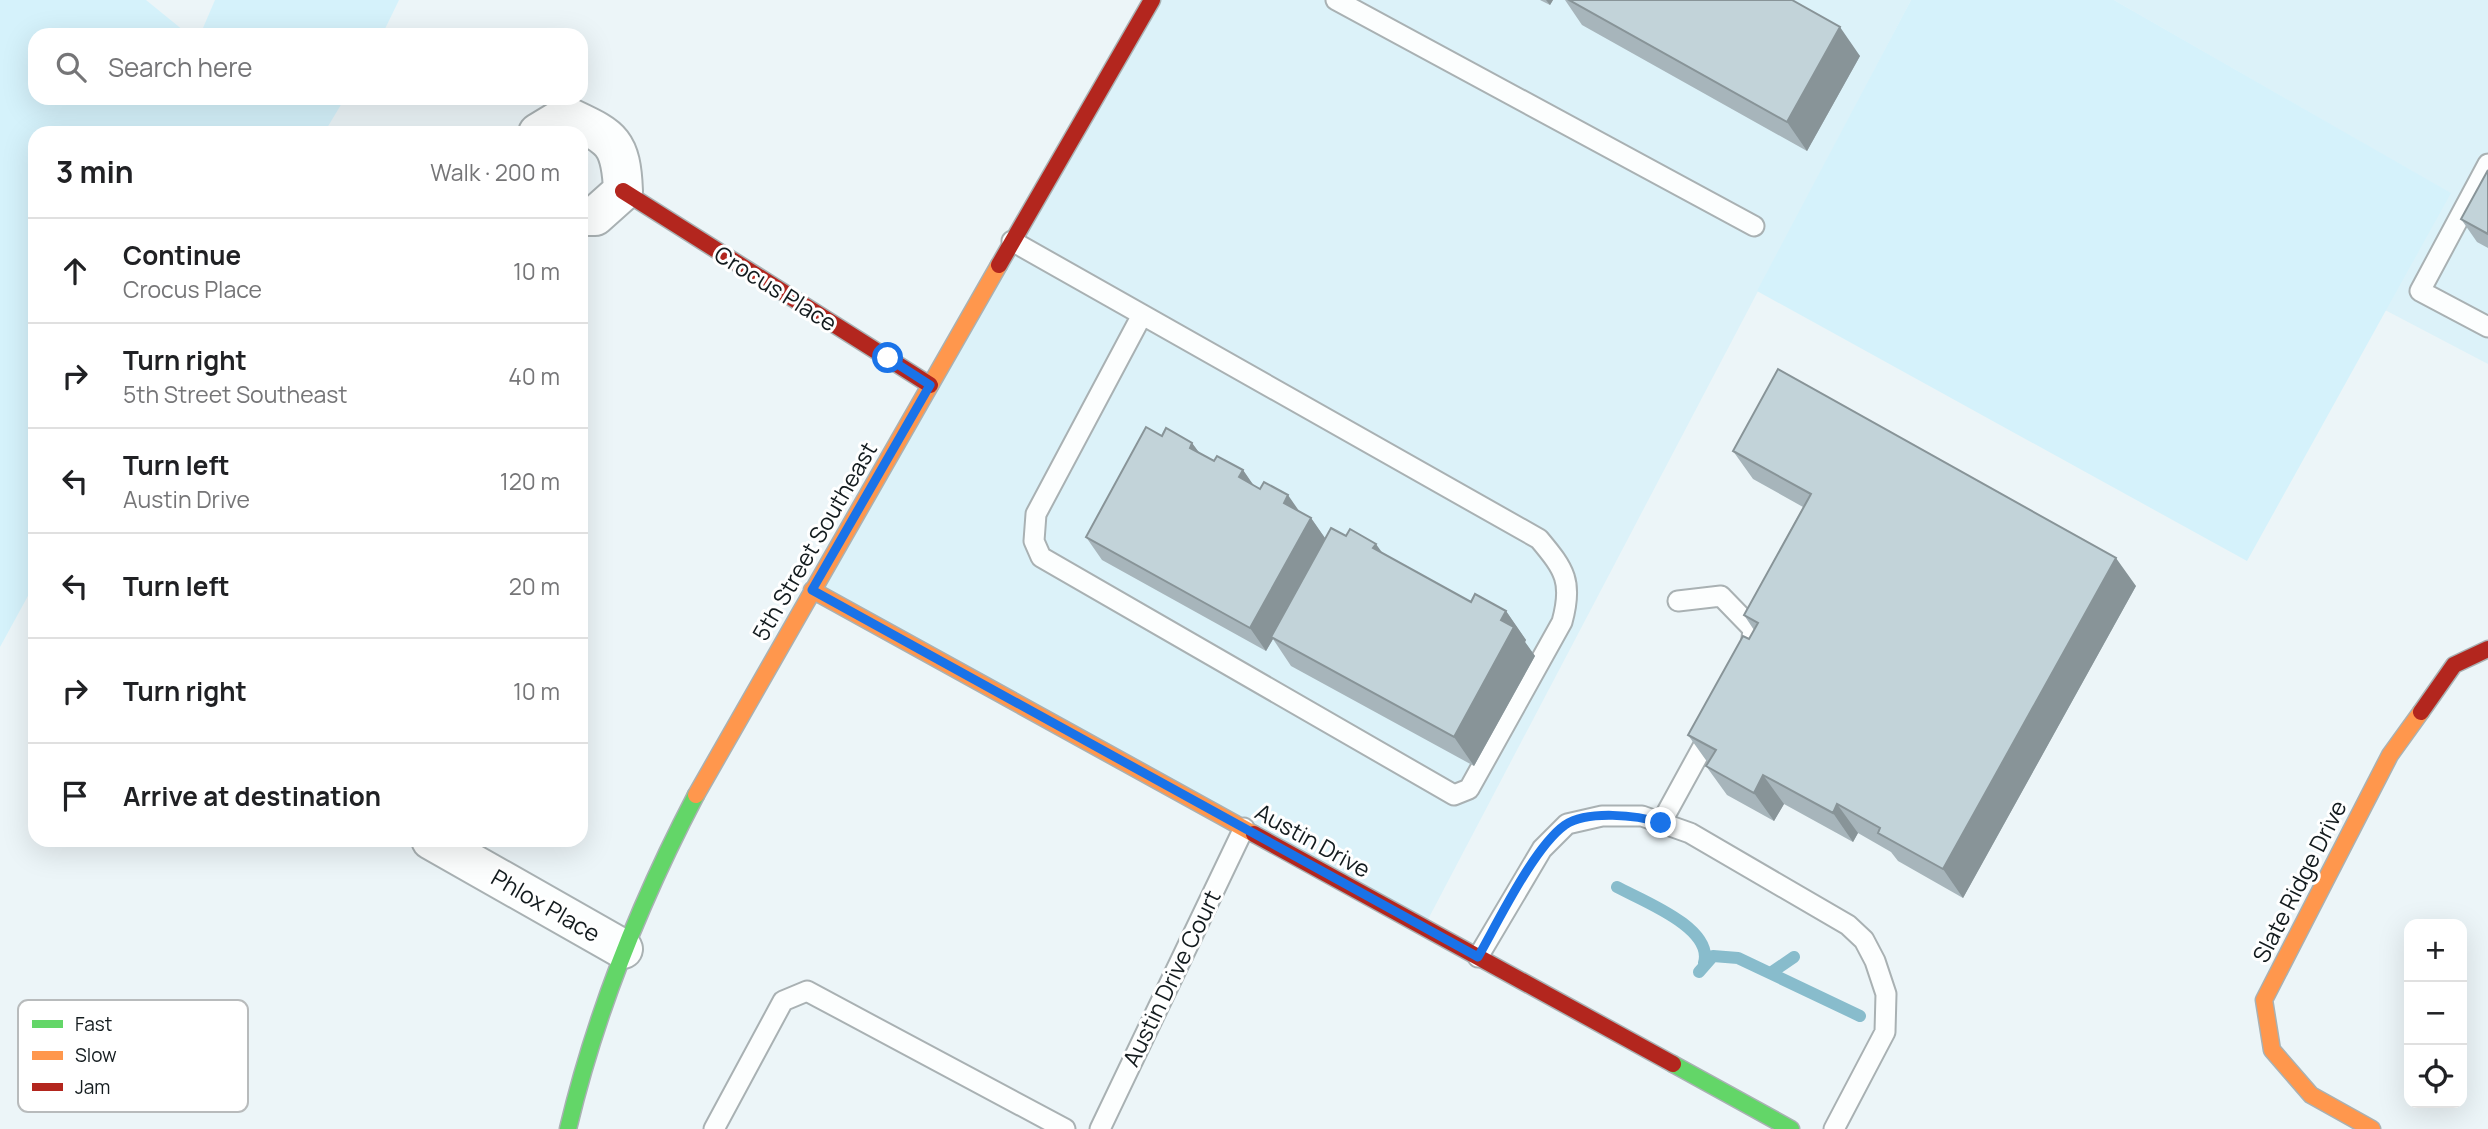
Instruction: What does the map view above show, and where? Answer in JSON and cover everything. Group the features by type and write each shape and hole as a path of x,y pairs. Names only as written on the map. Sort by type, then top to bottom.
{"street":[{"name":"5th Street Southeast","path":"568,1129 587,1049 623,950 713,762 1152,0"},
{"path":"550,126 566,116 587,126"},
{"path":"588,127 603,134 621,157 623,191 595,216 588,216"},
{"name":"Crocus Place","path":"623,191 930,385"},
{"name":"Austin Drive","path":"812,590 1791,1129"},
{"name":"Slate Ridge Drive","path":"2372,1129 2312,1095 2272,1050 2264,1000 2390,755 2454,665 2488,649"},
{"name":"Phlox Place","path":"443,847 623,950"}],"lane":[{"path":"1336,0 1754,226"},
{"path":"2488,164 2420,291 2488,327"},
{"path":"1012,241 1539,539 1563,568 1569,597 1562,622 1469,789 1454,794 1041,557 1034,541 1036,514 1142,315"},
{"path":"1678,601 1721,596 1753,629 1750,662 1743,674"},
{"path":"1661,823 1724,709"},
{"path":"1478,957 1542,849 1567,824 1602,816 1642,816 1690,832 1847,925 1864,940 1886,995 1885,1032 1834,1129"},
{"name":"Austin Drive Court","path":"1100,1129 1244,828"},
{"path":"714,1129 783,1001 807,991 1065,1129"}],"shaded area":[{"path":"0,0 146,0 180,28 28,28 28,105 341,105 328,126 28,126 28,596 0,647"},
{"path":"215,0 399,0 385,28 203,28"},
{"path":"1152,0 1911,0 1424,927 812,590"},
{"path":"1911,0 2114,0 2451,193 2247,561 1757,291"},
{"path":"2114,0 2488,0 2488,364 2385,310 2450,193"}],"building":[{"path":"1569,0 1792,0 1840,27 1787,122"},
{"path":"2488,170 2488,234 2461,219"},
{"path":"1778,369 2116,558 1943,869 1878,833 1880,828 1837,804 1833,813 1763,775 1754,793 1706,766 1716,750 1688,735 1743,636 1749,639 1758,623 1744,615 1811,494 1733,451"},
{"path":"1146,427 1162,436 1166,428 1192,443 1190,448 1214,461 1217,456 1243,470 1239,477 1260,489 1264,482 1288,495 1284,503 1311,518 1250,628 1086,537"},
{"path":"1331,528 1346,536 1350,529 1376,544 1373,548 1471,602 1475,594 1506,611 1501,620 1514,627 1454,737 1271,637"}],"waterway":[{"path":"1617,887 1659,908 1688,927 1704,950 1704,963"},
{"path":"1699,972 1713,956 1738,958 1860,1016"},
{"path":"1772,972 1794,957"}],"traffic: fast":[{"path":"568,1129 592,1042 622,958 656,876 696,795"},
{"path":"1673,1064 1791,1129"}],"traffic: slow":[{"path":"696,795 999,265"},
{"path":"812,590 1254,834"},
{"path":"2372,1129 2311,1095 2272,1050 2264,1000 2390,755 2421,712"}],"traffic: jam":[{"path":"999,265 1152,0"},
{"path":"623,191 930,385"},
{"path":"2421,712 2454,665 2488,649"},
{"path":"1254,834 1673,1064"}],"route":[{"path":"888,358 930,385 812,590 1478,957 1542,849 1567,824 1602,816 1642,816 1661,823"}]}
